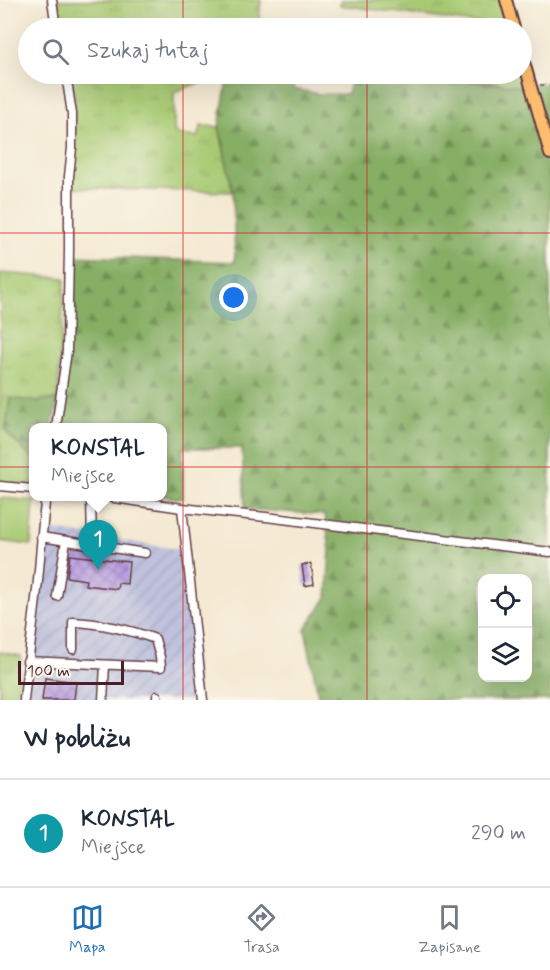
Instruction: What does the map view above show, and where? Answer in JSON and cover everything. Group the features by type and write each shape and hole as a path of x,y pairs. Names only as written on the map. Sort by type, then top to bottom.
{"main road":[{"path":"506,0 511,18"},
{"path":"530,84 550,153"}],"street":[{"path":"52,0 54,18"},
{"path":"57,423 67,351 69,176 72,148 72,114 68,84"},
{"path":"0,486 29,489"},
{"path":"24,700 45,501"},
{"path":"91,501 92,545"},
{"path":"135,501 550,552"},
{"path":"182,508 203,700"},
{"path":"41,537 145,553"},
{"path":"57,596 66,541"},
{"path":"27,662 161,667 155,639 137,632 73,622 73,649"},
{"path":"103,700 105,664"}],"shaded area":[{"path":"48,529 184,550 199,700 24,700"}],"green space":[{"path":"56,0 261,0 259,18 58,18"},
{"path":"341,0 501,0 506,18 438,18 340,5"},
{"path":"550,83 550,700 319,700 305,629 327,598 330,550 325,515 245,509 242,448 183,448 183,499 167,497 167,423 56,423 73,256 235,262 233,192 219,127 226,84 291,84 294,89 321,94 347,94 350,84 520,86"},
{"path":"72,84 196,84 174,92 174,130 177,135 197,137 201,126 219,127 233,192 74,188 72,176 75,99"},
{"path":"0,273 65,278 57,400 40,402 10,399 5,431 29,455 29,485 0,483"},
{"path":"10,398 40,402 57,400 53,423 29,423 29,455 5,431"},
{"path":"0,498 34,501 31,545 0,541"},
{"path":"0,652 21,656 16,700 0,700"}],"building":[{"path":"70,555 129,562 127,584 118,583 117,589 85,585 86,580 67,577"},
{"path":"311,564 314,584 305,586 302,565"},
{"path":"45,678 76,682 74,700 42,700"}],"place":[{"name":"KONSTAL","path":"98,570"}]}
